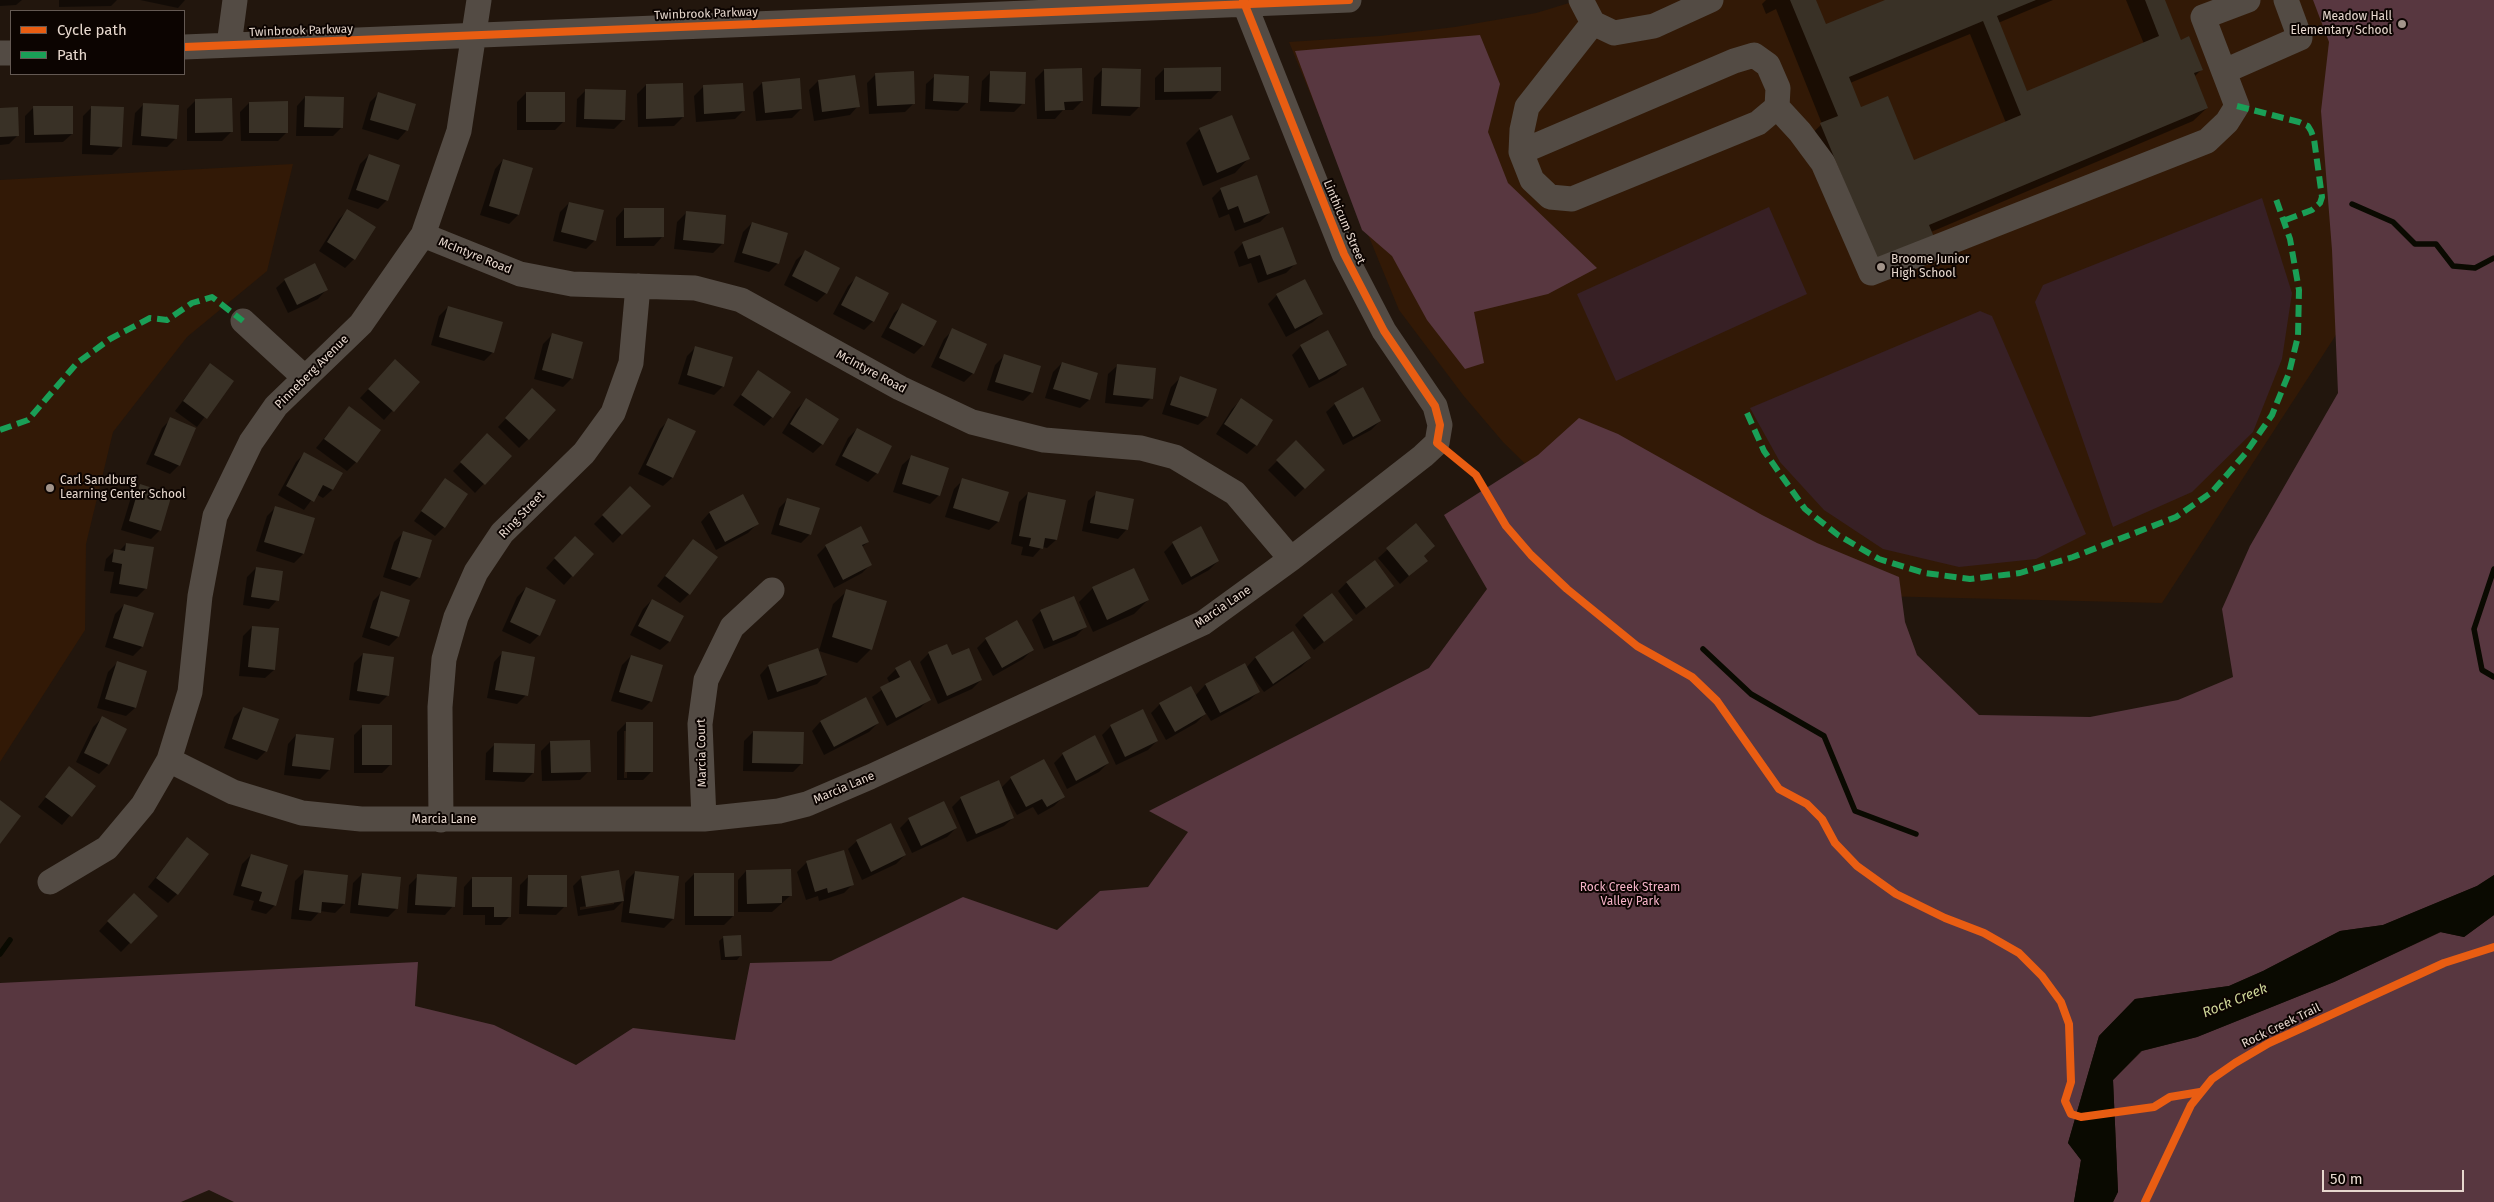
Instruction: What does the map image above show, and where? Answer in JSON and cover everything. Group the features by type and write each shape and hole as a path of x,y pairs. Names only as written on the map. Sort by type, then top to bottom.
{"street":[{"path":"229,45 235,0"},
{"name":"Pinneberg Avenue","path":"50,882 107,848 142,805 169,760 190,692 200,596 215,516 251,442 276,406 361,324 423,235 459,131 479,0"},
{"name":"Twinbrook Parkway","path":"185,47 474,35 784,11 1349,0"},
{"path":"1581,0 1593,23 1614,34 1654,26 1711,0"},
{"path":"1776,108 1800,132 1823,163 1871,273 2207,141 2227,122 2237,106 2204,17 2248,0"},
{"path":"2225,71 2300,38 2286,0"},
{"name":"Linthicum Street","path":"1244,2 1344,254 1384,331 1435,406 1440,425 1437,442"},
{"path":"1522,152 1734,61 1754,55 1768,65 1778,88 1776,108 1758,123 1572,199 1550,197 1532,180 1522,152 1522,130 1527,107 1593,23"},
{"name":"McIntyre Road","path":"423,235 520,274 572,284 695,288 741,300 900,388 972,422 1044,440 1141,448 1175,456 1235,493 1291,559"},
{"name":"Ring Street","path":"440,820 440,707 444,659 456,617 476,572 502,533 584,453 613,413 630,363 638,286"},
{"path":"243,321 305,378"},
{"name":"Marcia Lane","path":"169,760 233,792 302,813 361,819 704,819 779,811 807,804 870,778 1203,623 1291,559 1437,442"},
{"name":"Marcia Court","path":"704,819 700,724 706,680 732,627 772,590"}],"shaded area":[{"name":"Broome Junior High School","path":"1579,0 2494,0 2408,224 2162,603 1674,591 1580,518 1503,442 1463,395 1399,310 1289,42 1380,36 1455,27 1536,13"},
{"name":"Carl Sandburg Learning Center School","path":"293,164 267,271 187,337 113,432 86,544 85,630 0,762 0,180"},
{"path":"2262,198 2292,293 2282,359 2253,432 2192,492 2113,527 2035,302 2043,285"},
{"path":"1769,207 1807,294 1616,381 1577,294"},
{"path":"1980,311 1992,316 2086,534 2036,559 1959,567 1883,549 1824,510 1780,462 1750,408"}],"green space":[{"name":"Rock Creek Stream Valley Park","path":"2313,0 2494,0 2494,875 2477,886 2383,925 2340,931 2263,971 2229,986 2135,999 2099,1036 2068,1143 2081,1160 2074,1202 234,1202 209,1190 181,1202 0,1202 0,983 418,962 415,1006 494,1025 576,1065 633,1028 735,1040 750,963 831,961 963,897 1057,930 1100,891 1148,887 1188,832 1149,811 1429,668 1487,589 1444,515 1538,455 1579,418 1618,434 1762,515 1817,543 1899,577 1905,622 1917,655 1979,715 2090,717 2178,700 2233,677 2222,609 2250,546 2338,393 2332,250 2321,111 2329,42"},
{"path":"1480,35 1500,84 1488,132 1508,183 1597,268 1548,294 1474,312 1484,363 1465,369 1427,320 1392,256 1362,230 1295,51"},
{"path":"2494,915 2494,1202 2113,1202 2118,1191 2113,1080 2142,1051 2197,1037 2334,982 2441,932 2464,937"}],"water":[{"name":"Rock Creek","path":"2494,875 2494,915 2464,937 2440,932 2334,982 2197,1037 2141,1051 2113,1080 2118,1192 2113,1202 2074,1202 2081,1160 2068,1143 2099,1036 2135,999 2229,986 2263,971 2340,931 2383,925 2477,886"}],"building":[{"path":"1790,0 1816,0 1826,24 1885,0 2036,0 1997,16 2027,91 2159,36 2145,0 2165,0 2181,40 2189,36 2203,70 2194,73 2208,108 1929,225 1934,237 1877,261 1820,123 1838,116","holes":["1983,21 2021,115 1914,160 1888,96 1861,107 1849,77"]},
{"path":"1221,67 1221,91 1164,92 1164,68"},
{"path":"1082,68 1083,101 1064,102 1065,110 1045,111 1044,69"},
{"path":"1102,68 1141,69 1140,107 1101,106"},
{"path":"914,71 915,104 877,106 875,73"},
{"path":"990,71 1026,72 1025,104 989,102"},
{"path":"934,74 969,76 968,103 933,101"},
{"path":"855,75 860,107 822,112 818,80"},
{"path":"800,78 802,109 765,113 762,82"},
{"path":"683,83 684,117 646,119 646,84"},
{"path":"743,83 745,111 704,114 703,85"},
{"path":"585,89 626,90 625,120 584,119"},
{"path":"378,92 416,104 408,131 370,120"},
{"path":"526,92 565,92 565,122 526,122"},
{"path":"305,96 344,97 343,128 304,127"},
{"path":"232,98 233,132 195,133 195,99"},
{"path":"288,101 288,133 249,133 249,102"},
{"path":"143,103 179,105 177,139 141,136"},
{"path":"33,106 73,106 73,134 34,135"},
{"path":"91,106 124,107 122,147 90,145"},
{"path":"18,107 19,136 0,137 0,108"},
{"path":"1232,115 1250,159 1217,173 1199,128"},
{"path":"369,154 400,165 388,201 356,190"},
{"path":"503,159 533,168 519,215 489,206"},
{"path":"1257,175 1270,213 1244,223 1238,206 1228,210 1220,188"},
{"path":"569,202 604,210 596,241 561,232"},
{"path":"624,208 664,208 664,237 624,238"},
{"path":"347,209 376,227 355,260 327,242"},
{"path":"686,211 726,215 724,244 683,240"},
{"path":"752,222 788,233 779,264 742,253"},
{"path":"1283,227 1297,264 1267,275 1260,255 1248,259 1242,242"},
{"path":"805,250 840,268 827,294 792,276"},
{"path":"315,263 328,290 297,305 284,279"},
{"path":"856,276 889,293 874,322 841,305"},
{"path":"1305,279 1323,314 1295,329 1276,294"},
{"path":"902,303 937,321 924,346 889,328"},
{"path":"448,306 503,322 494,353 439,337"},
{"path":"952,328 987,344 974,374 939,358"},
{"path":"1328,330 1347,365 1319,380 1300,345"},
{"path":"552,333 583,342 573,379 542,370"},
{"path":"695,346 733,357 724,387 687,375"},
{"path":"1004,354 1041,366 1033,393 995,382"},
{"path":"395,359 420,382 394,412 368,389"},
{"path":"1062,362 1098,373 1090,400 1053,389"},
{"path":"210,363 234,381 207,419 183,401"},
{"path":"1117,364 1156,368 1153,399 1113,395"},
{"path":"758,370 791,392 773,418 741,395"},
{"path":"1180,376 1217,389 1208,417 1170,405"},
{"path":"1363,387 1381,421 1353,437 1334,403"},
{"path":"532,388 556,410 529,440 505,418"},
{"path":"806,398 839,419 823,445 790,424"},
{"path":"1241,398 1273,420 1257,446 1224,424"},
{"path":"349,406 381,430 357,463 324,439"},
{"path":"170,417 196,428 180,466 154,455"},
{"path":"668,418 696,431 673,478 646,465"},
{"path":"857,428 892,446 878,474 842,456"},
{"path":"487,433 512,456 485,485 460,462"},
{"path":"1296,440 1325,470 1305,489 1276,460"},
{"path":"304,452 343,473 333,490 323,485 314,502 286,486"},
{"path":"911,455 949,468 940,496 902,484"},
{"path":"445,478 468,494 445,528 421,511"},
{"path":"962,478 1009,492 999,522 953,508"},
{"path":"140,484 172,494 161,531 129,521"},
{"path":"630,486 651,506 622,535 602,515"},
{"path":"1096,491 1134,499 1128,530 1090,523"},
{"path":"1028,492 1066,500 1057,540 1045,538 1043,549 1029,546 1031,538 1019,536"},
{"path":"743,494 759,524 725,542 709,512"},
{"path":"787,498 820,508 811,535 779,525"},
{"path":"275,506 315,518 304,554 264,542"},
{"path":"1416,523 1435,546 1424,556 1428,561 1409,576 1386,548"},
{"path":"861,526 869,542 862,545 872,565 843,580 825,545"},
{"path":"1201,526 1219,561 1191,577 1172,542"},
{"path":"403,531 432,540 420,578 391,569"},
{"path":"575,536 594,554 573,577 554,558"},
{"path":"693,539 718,557 690,595 665,576"},
{"path":"126,543 154,547 147,589 119,584 122,564 112,562 114,549 125,551"},
{"path":"1375,560 1394,586 1366,608 1346,582"},
{"path":"256,567 283,571 279,601 251,597"},
{"path":"1134,568 1149,600 1107,620 1092,587"},
{"path":"526,587 556,600 540,636 510,622"},
{"path":"846,589 887,601 872,650 832,637"},
{"path":"381,591 410,600 399,637 370,628"},
{"path":"1332,593 1353,620 1324,642 1303,615"},
{"path":"1074,596 1087,627 1053,641 1040,610"},
{"path":"652,599 684,616 670,642 638,626"},
{"path":"124,604 154,613 143,647 113,638"},
{"path":"1017,620 1034,650 1002,668 985,638"},
{"path":"252,626 279,628 275,670 248,667"},
{"path":"1293,631 1311,658 1273,684 1255,657"},
{"path":"947,644 952,655 969,648 982,680 947,696 928,652"},
{"path":"818,648 827,675 777,692 768,665"},
{"path":"502,651 535,657 528,696 495,690"},
{"path":"363,653 394,657 389,696 357,691"},
{"path":"631,655 663,665 652,702 619,692"},
{"path":"910,660 931,700 896,718 880,687 900,677 895,668"},
{"path":"117,661 147,671 136,708 105,699"},
{"path":"1245,663 1260,692 1220,713 1205,684"},
{"path":"1191,686 1206,714 1175,732 1159,703"},
{"path":"866,697 879,723 834,747 820,721"},
{"path":"243,707 279,719 267,752 232,739"},
{"path":"1143,709 1158,741 1125,757 1110,725"},
{"path":"102,716 127,729 109,765 84,753"},
{"path":"626,722 653,722 653,772 625,772"},
{"path":"362,725 392,725 392,765 362,765"},
{"path":"753,731 804,732 803,764 752,763"},
{"path":"296,734 334,738 330,770 292,766"},
{"path":"1095,735 1109,763 1076,781 1062,753"},
{"path":"590,740 591,772 551,773 550,741"},
{"path":"494,743 535,744 534,773 493,772"},
{"path":"1044,759 1065,797 1047,807 1042,799 1026,807 1010,777"},
{"path":"69,766 96,786 72,817 45,797"},
{"path":"999,780 1014,818 976,834 960,797"},
{"path":"0,800 21,816 0,844"},
{"path":"944,801 957,828 921,846 908,818"},
{"path":"891,823 906,855 871,872 856,840"},
{"path":"187,837 209,854 178,895 156,878"},
{"path":"844,850 854,885 828,893 827,888 815,892 806,861"},
{"path":"251,854 288,865 276,906 259,901 262,892 241,886"},
{"path":"791,869 792,896 782,896 782,903 747,904 746,870"},
{"path":"304,870 348,875 345,904 322,902 321,913 299,910"},
{"path":"619,870 624,901 586,907 581,876"},
{"path":"635,871 679,876 674,919 629,913"},
{"path":"362,873 401,877 398,909 358,905"},
{"path":"694,873 734,873 734,916 694,916"},
{"path":"417,874 457,877 455,907 415,905"},
{"path":"528,875 567,875 567,907 527,906"},
{"path":"472,877 512,877 511,917 494,917 494,907 472,907"},
{"path":"134,893 158,916 131,944 107,921"},
{"path":"741,935 742,956 725,957 723,936"}],"waterway":[{"path":"2352,204 2393,222 2415,244 2436,244 2453,266 2475,268 2494,258"},
{"path":"2494,569 2474,629 2482,670 2494,677"},
{"path":"1703,649 1751,694 1824,736 1855,811 1916,834"},
{"path":"0,954 10,940"}],"marked path":[{"path":"2237,106 2299,122 2308,126 2311,131 2314,139 2322,197 2320,203 2312,210 2283,221"},
{"path":"1747,413 1764,451 1805,509 1838,535 1879,559 1925,573 1970,579 2020,573 2073,557 2176,517 2212,492 2245,454 2272,415 2289,373 2298,336 2299,290 2290,239 2276,199"},
{"path":"0,430 28,420 77,363 110,339 150,318 167,320 192,303 212,297 243,321"}],"cycle path":[{"path":"1243,0 1344,254 1384,331 1435,406 1440,425 1437,443 1476,475 1506,526 1531,555 1567,589 1637,646 1692,677 1717,701 1779,789 1807,804 1822,819 1835,843 1857,866 1896,894 1945,918 1984,933 2019,953 2042,976 2061,1002 2069,1024 2071,1082 2065,1101 2071,1114 2081,1117 2154,1107 2170,1097 2200,1092"},
{"path":"185,47 1349,0"},
{"name":"Rock Creek Trail","path":"2145,1202 2191,1105 2212,1079 2269,1043 2444,963 2494,947"}],"place":[{"name":"Meadow Hall Elementary School","path":"2402,24"},
{"name":"Broome Junior High School","path":"1881,267"},
{"name":"Carl Sandburg Learning Center School","path":"50,488"}]}
